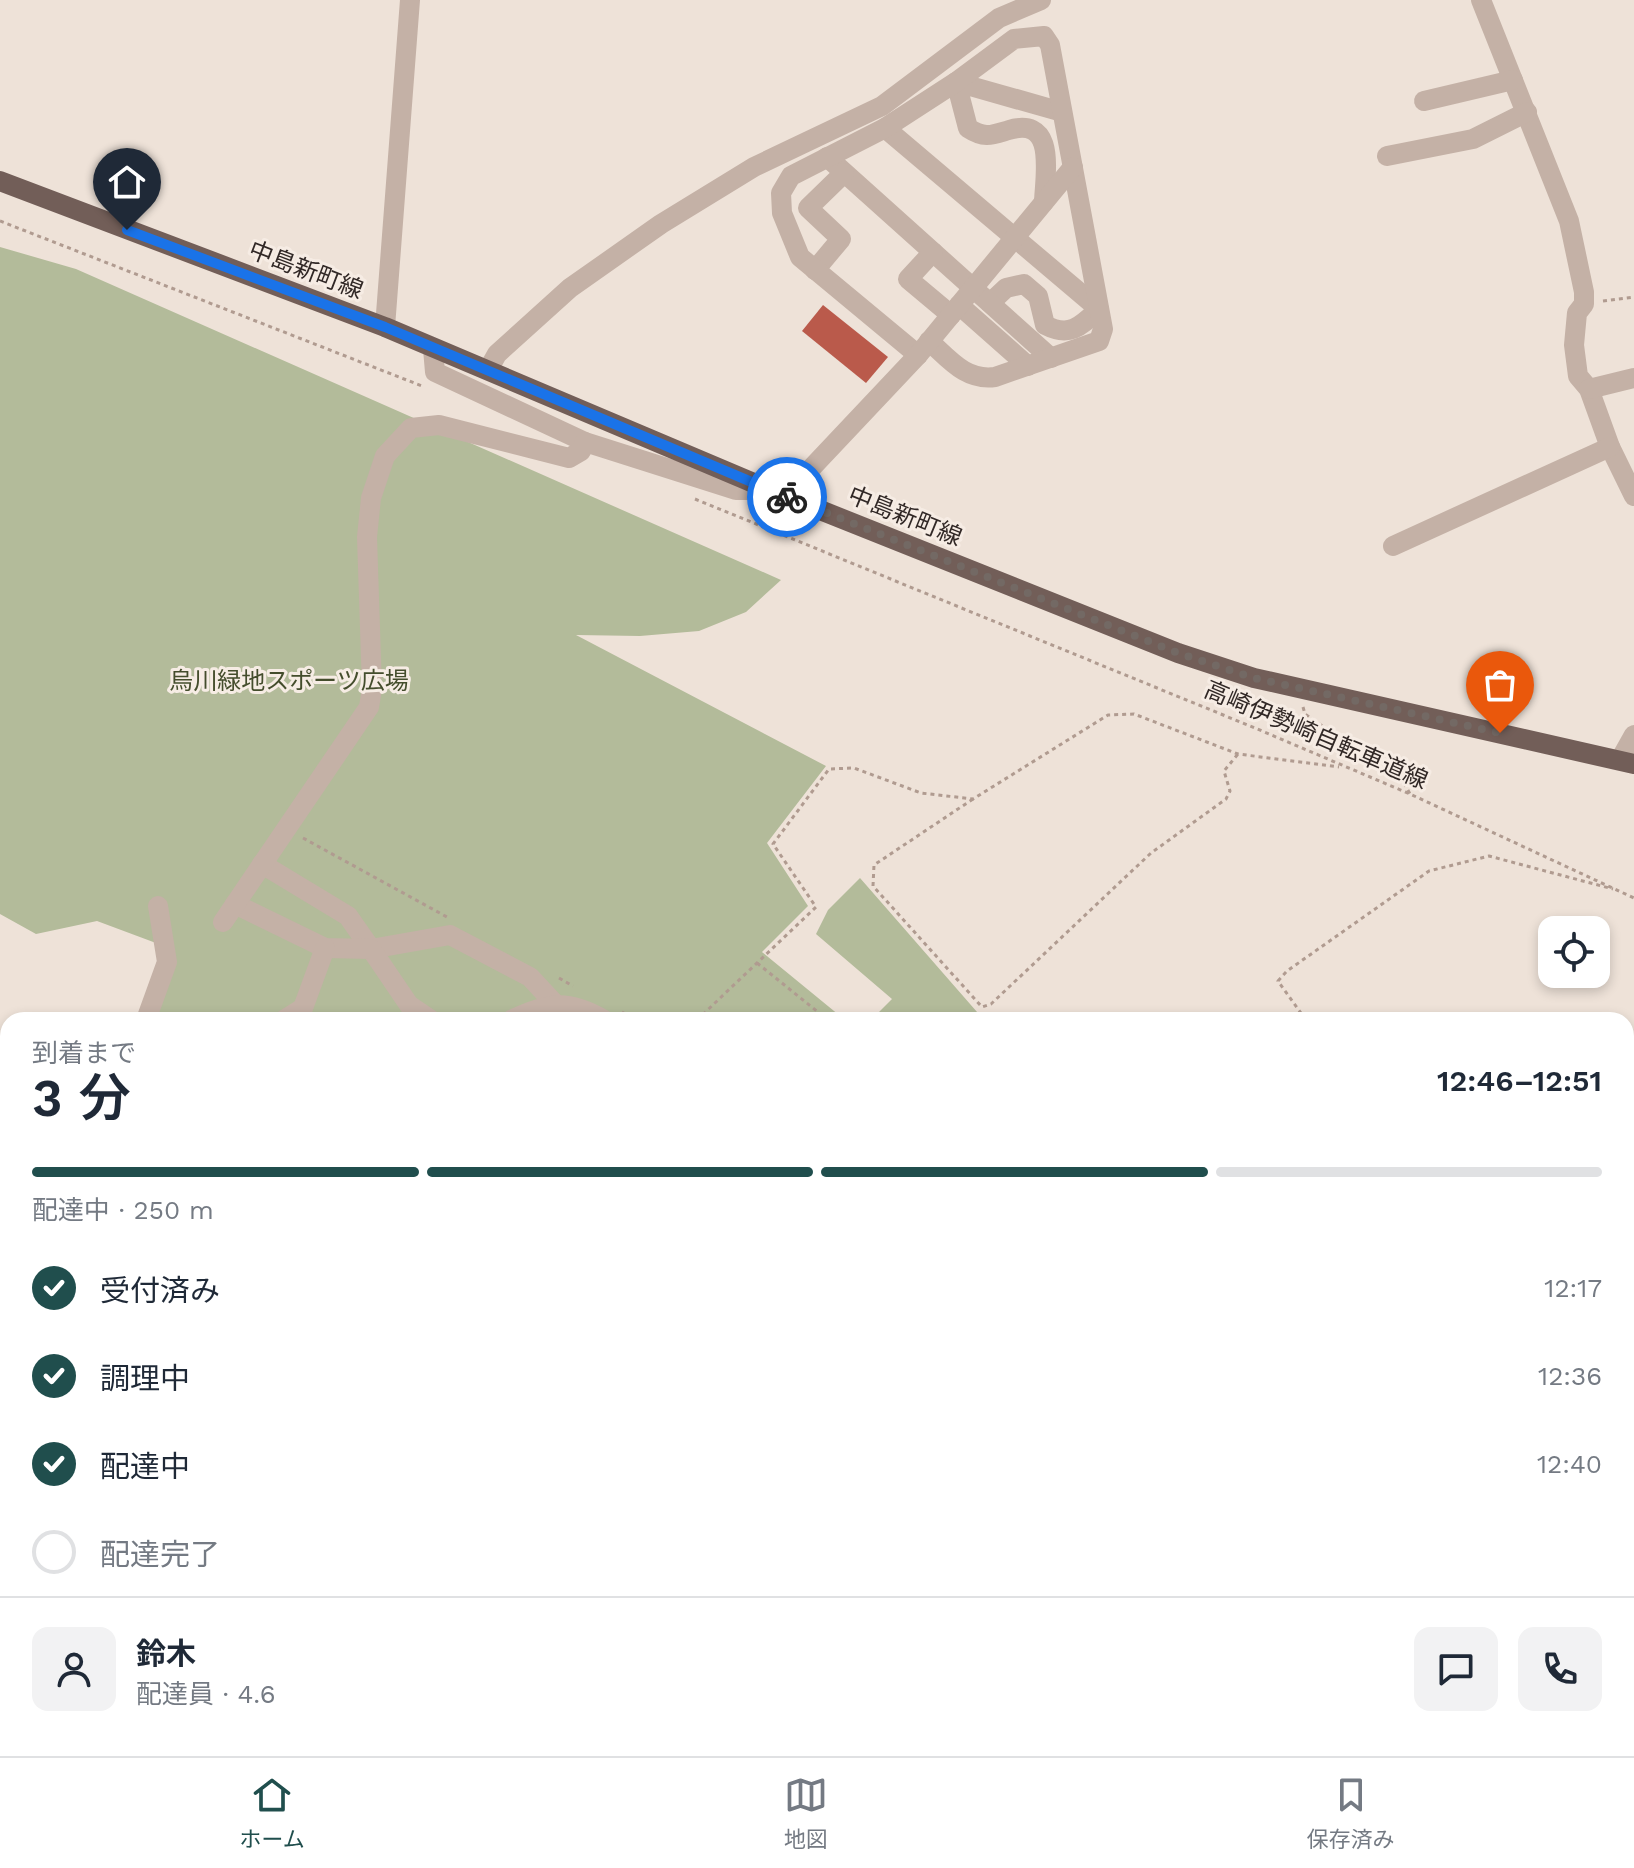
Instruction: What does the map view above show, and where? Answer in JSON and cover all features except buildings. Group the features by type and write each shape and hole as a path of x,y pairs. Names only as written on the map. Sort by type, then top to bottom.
{"main road":[{"name":"中島新町線","path":"0,181 385,327 778,493 1178,653 1254,678 1627,762"}],"street":[{"path":"385,327 410,0"},
{"path":"488,370 497,354 570,288 661,224 754,167 882,106 999,18 1041,0"},
{"path":"1481,0 1569,221 1584,292 1584,304 1577,313 1574,345 1578,376 1589,389 1610,447 1634,496"},
{"path":"1044,36 1050,45 1103,329 1099,341 981,379 968,375 924,348 815,270 800,257 782,213 781,193 791,176 885,128 956,82 1014,39 1044,36"},
{"path":"1424,101 1513,80"},
{"path":"956,82 1062,112"},
{"path":"956,82 968,128 981,136 995,137 1022,127 1033,129 1043,140 1046,155 1044,202"},
{"path":"1387,156 1473,139 1529,115"},
{"path":"885,128 1099,309"},
{"path":"827,157 1051,358"},
{"path":"433,349 435,372 585,442 736,490 778,493 924,348 1073,167"},
{"path":"815,270 841,239 808,208 844,173"},
{"path":"933,252 908,279 955,310 1028,366"},
{"path":"990,303 1006,288 1024,284 1038,296 1045,325 1058,332 1084,323 1099,309"},
{"path":"1589,389 1634,378"},
{"path":"223,922 369,707 372,689 367,537 371,498 385,456 411,428 422,425 439,425 569,458 581,451 585,442"},
{"path":"1393,546 1610,447"},
{"path":"1627,762 1634,735"},
{"path":"262,864 348,916 409,1005 419,1012"},
{"path":"235,904 325,948 371,949 450,935 530,977 556,1005"},
{"path":"149,1012 167,962 158,906"},
{"path":"297,1012 303,1008 325,948"},
{"path":"528,1012 556,1005 580,1006 590,1012"}],"path":[{"path":"0,221 435,391"},
{"path":"1584,304 1634,297"},
{"name":"高崎伊勢崎自転車道線","path":"683,494 1255,728 1410,794 1634,898"},
{"path":"1301,688 1305,714 1404,783 1410,794"},
{"path":"1238,754 1224,771 1230,791 1226,799 1151,853 991,1004 982,1007 873,886 874,865 1108,715 1134,714 1238,754 1343,768"},
{"path":"705,1012 816,907 773,844 829,769 854,768 921,793 973,799"},
{"path":"1300,1012 1278,981 1287,971 1429,871 1489,856 1621,891"},
{"path":"757,963 818,1012"}],"green space":[{"name":"烏川緑地スポーツ広場","path":"0,247 76,269 781,580 746,612 699,631 640,636 576,635 826,766 767,843 808,906 762,952 835,1012 139,1012 164,946 97,921 36,934 0,914"},
{"path":"860,878 977,1012 879,1012 892,999 816,934 828,910"}],"way so far":[{"path":"787,497 1178,653 1254,678 1500,733"}],"route":[{"path":"127,230 385,327 787,497"}]}
